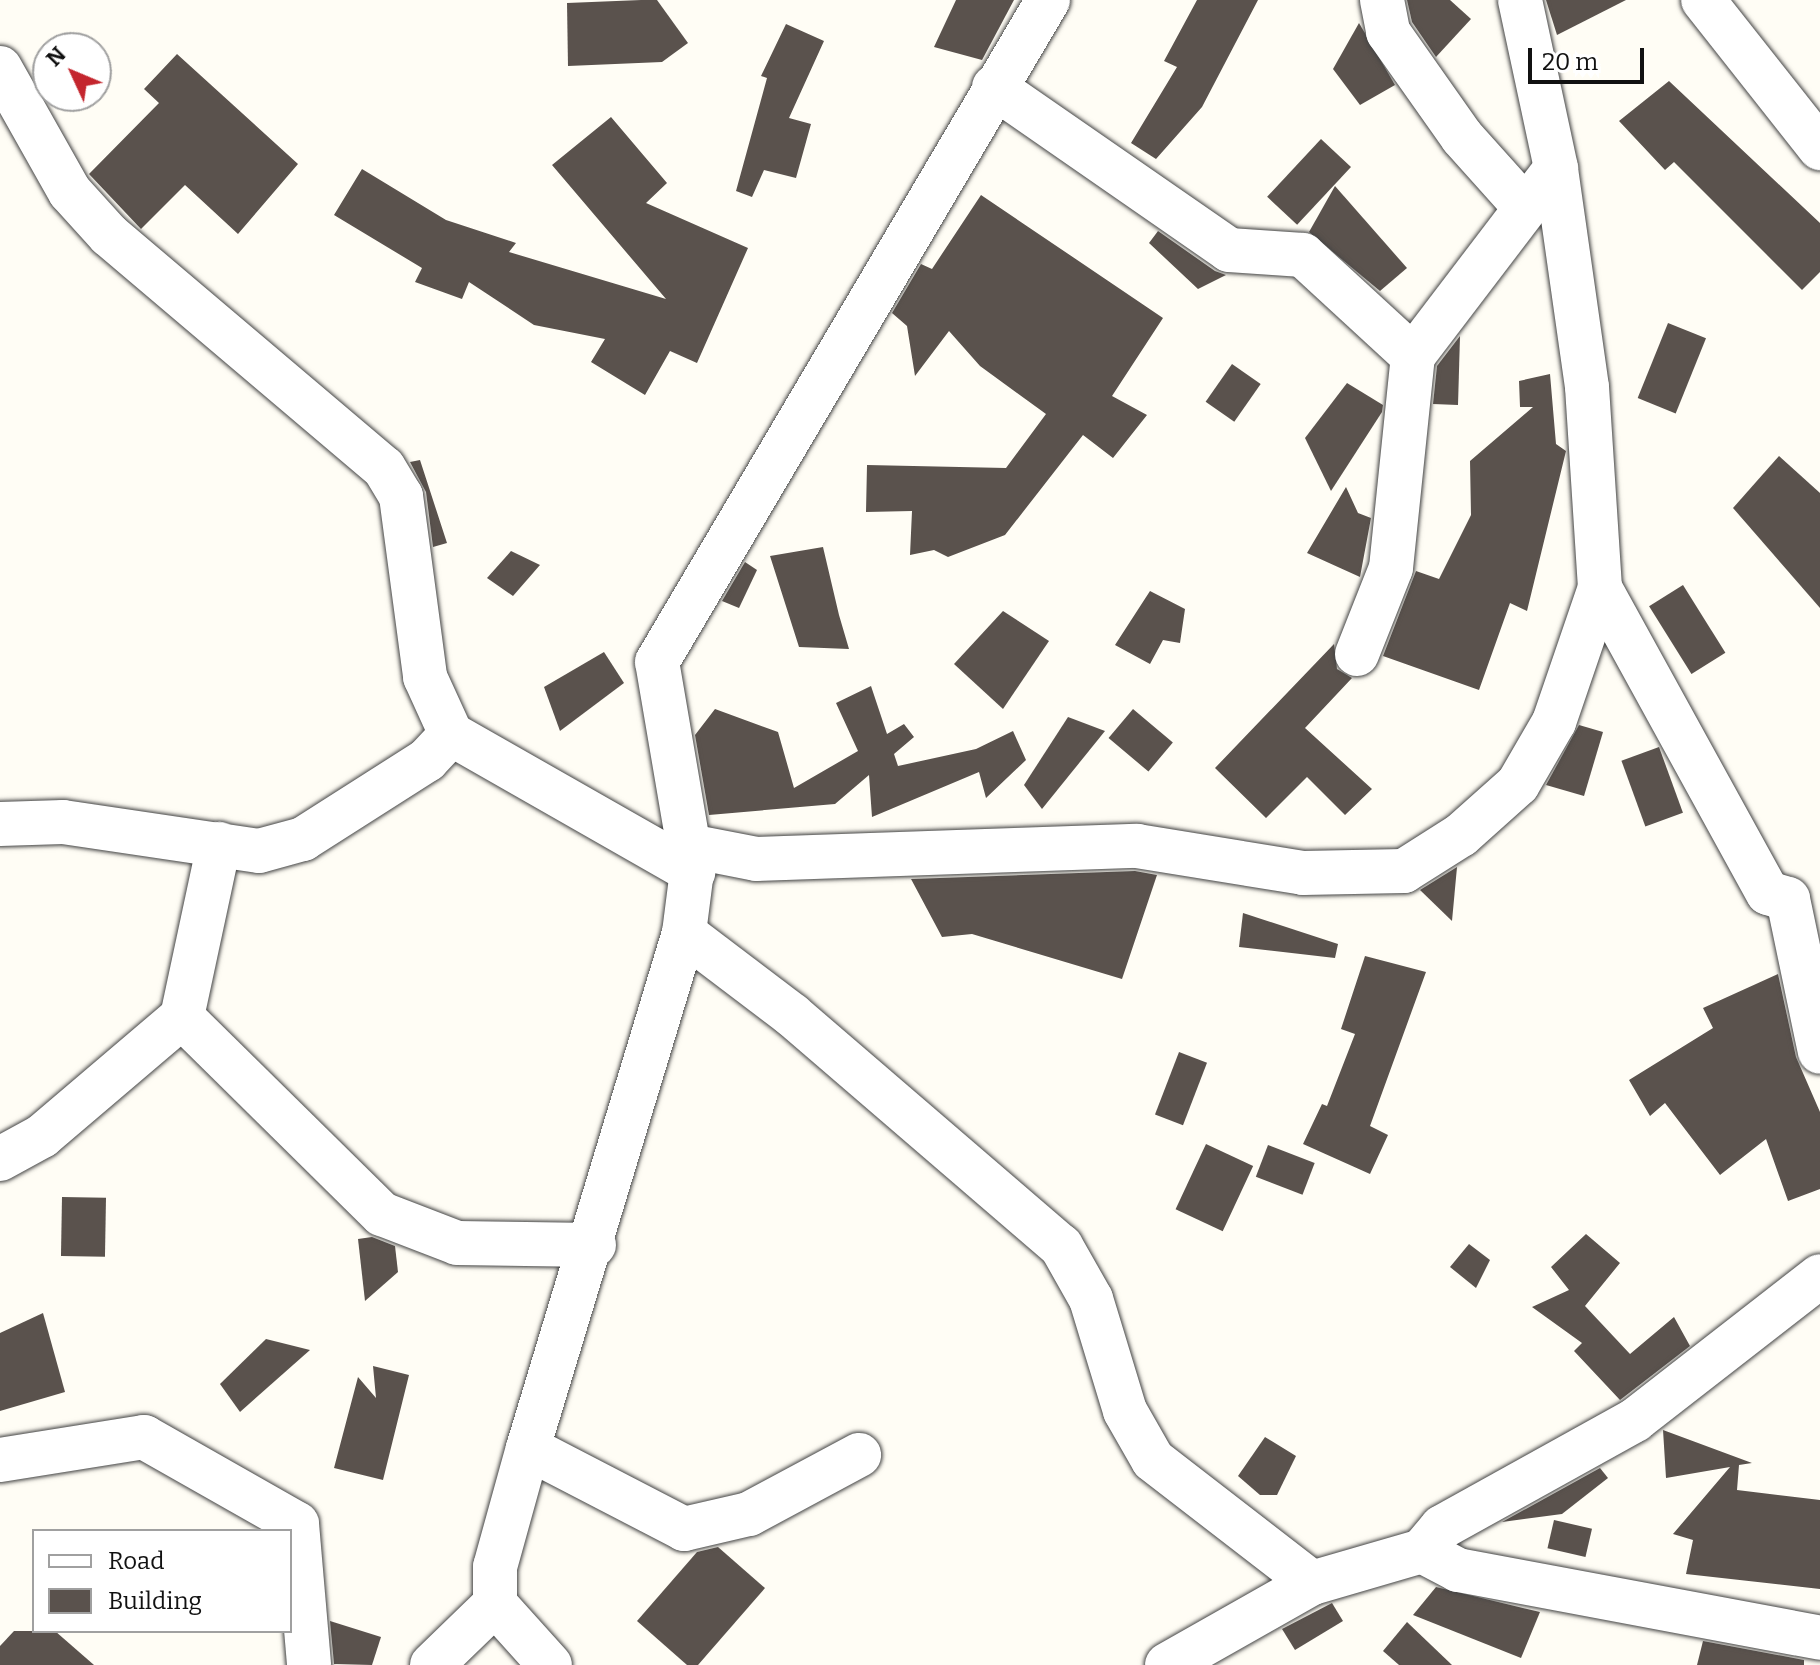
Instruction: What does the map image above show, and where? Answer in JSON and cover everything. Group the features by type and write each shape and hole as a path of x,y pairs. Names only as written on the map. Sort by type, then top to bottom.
{"street":[{"path":"693,872 657,662 1048,0"},
{"path":"1382,0 1388,32 1462,137 1524,206"},
{"path":"550,1665 495,1604 495,1567 528,1448 594,1245 684,933 695,847 756,859 1137,846 1303,873 1404,871 1461,835 1518,784 1554,722 1600,588 1587,387 1556,168 1520,0"},
{"path":"1703,0 1820,148"},
{"path":"0,68 70,192 109,235 384,468 401,496 425,677 451,734 693,872"},
{"path":"994,87 1229,250 1303,255 1413,356"},
{"path":"1357,654 1391,568 1413,356 1524,206 1556,168"},
{"path":"1600,588 1768,893 1804,894 1820,1052"},
{"path":"0,824 63,822 259,851 303,839 427,760 451,734"},
{"path":"0,1159 42,1136 182,1017 219,844"},
{"path":"684,933 792,1015 1061,1246 1091,1299 1125,1411 1153,1460 1312,1583"},
{"path":"182,1017 382,1214 457,1243 594,1245"},
{"path":"1167,1665 1312,1583 1422,1551 1442,1527 1635,1420 1820,1276"},
{"path":"0,1460 58,1456 144,1437 297,1524 309,1665"},
{"path":"528,1448 684,1529 749,1514 859,1455"},
{"path":"1422,1551 1458,1570 1820,1638"},
{"path":"432,1665 495,1604"}],"building":[{"path":"657,0 688,43 662,62 568,66 567,3"},
{"path":"956,0 1014,0 982,60 934,47"},
{"path":"1197,0 1258,0 1202,107 1156,159 1131,143 1177,67 1164,61"},
{"path":"1407,0 1450,0 1471,19 1436,57 1412,22"},
{"path":"1546,0 1626,0 1557,35"},
{"path":"1359,23 1395,85 1360,105 1333,69"},
{"path":"786,24 824,41 789,118 811,124 796,178 764,170 752,197 736,191 767,78 761,76"},
{"path":"177,54 298,164 238,234 185,185 141,229 89,174 159,103 144,89"},
{"path":"1669,81 1820,223 1820,272 1802,290 1674,162 1665,170 1619,121"},
{"path":"611,117 667,183 646,203 748,248 697,363 670,351 645,395 591,362 605,339 534,325 469,282 462,299 415,282 422,268 334,215 362,169 446,220 516,243 509,252 666,299 552,165"},
{"path":"1321,139 1351,167 1297,225 1267,197"},
{"path":"1335,186 1407,268 1380,291 1309,232"},
{"path":"981,195 1163,318 1112,396 1147,415 1113,458 1083,435 1005,535 948,557 934,550 910,555 912,511 866,512 867,465 1006,468 1046,414 980,366 949,331 915,376 907,326 892,313 921,264 932,269"},
{"path":"1158,231 1215,271 1226,275 1198,289 1149,243"},
{"path":"1668,323 1706,338 1676,413 1638,398"},
{"path":"1460,336 1458,405 1433,404 1437,366"},
{"path":"1232,364 1261,384 1234,422 1206,402"},
{"path":"1550,374 1556,444 1566,451 1527,611 1510,603 1479,690 1383,656 1416,571 1439,579 1471,515 1470,461 1533,407 1520,407 1519,381"},
{"path":"1347,383 1383,405 1382,412 1331,491 1305,438"},
{"path":"1779,456 1820,493 1820,608 1733,508"},
{"path":"420,460 447,543 433,547 426,492 410,462"},
{"path":"1346,487 1358,513 1371,518 1360,577 1307,553"},
{"path":"823,547 849,649 799,647 770,556"},
{"path":"511,551 540,565 513,596 487,578"},
{"path":"745,562 757,570 739,608 722,601"},
{"path":"1683,585 1725,653 1691,674 1649,606"},
{"path":"1150,591 1185,609 1180,643 1163,640 1150,664 1115,645"},
{"path":"1003,611 1049,641 1003,709 954,664"},
{"path":"1334,644 1337,669 1352,678 1305,728 1372,789 1345,815 1307,777 1266,818 1215,768"},
{"path":"604,652 624,683 560,731 544,687"},
{"path":"871,686 887,734 904,724 914,737 894,754 898,766 976,749 1013,731 1026,760 986,798 979,772 872,817 869,775 835,804 709,815 695,735 715,709 778,732 794,788 858,751 836,703"},
{"path":"1133,709 1173,742 1148,772 1109,738"},
{"path":"1068,717 1105,731 1042,809 1024,785"},
{"path":"1579,725 1603,732 1584,796 1546,785"},
{"path":"1659,747 1683,813 1645,826 1621,761"},
{"path":"1457,867 1452,921 1420,890"},
{"path":"1135,871 1157,875 1122,979 972,934 942,937 911,879"},
{"path":"1243,913 1338,944 1335,958 1239,947"},
{"path":"1365,956 1426,972 1370,1126 1388,1135 1370,1174 1303,1144 1322,1104 1327,1106 1355,1034 1341,1029"},
{"path":"1778,974 1796,1057 1820,1112 1820,1189 1788,1201 1766,1139 1720,1175 1665,1103 1650,1116 1629,1080 1713,1028 1703,1008"},
{"path":"1179,1052 1207,1063 1183,1125 1155,1115"},
{"path":"1206,1144 1253,1166 1223,1231 1176,1209"},
{"path":"1268,1145 1315,1163 1302,1195 1256,1177"},
{"path":"62,1197 106,1198 105,1257 61,1256"},
{"path":"1586,1234 1620,1263 1585,1306 1630,1354 1674,1317 1690,1346 1620,1400 1574,1351 1582,1343 1532,1307 1569,1290 1551,1267"},
{"path":"372,1237 395,1246 398,1272 365,1301 358,1239"},
{"path":"1469,1244 1490,1260 1476,1288 1450,1267"},
{"path":"43,1313 65,1392 0,1411 0,1333"},
{"path":"266,1339 310,1350 240,1412 220,1384"},
{"path":"373,1366 409,1375 383,1480 334,1468 358,1377 376,1398"},
{"path":"1663,1430 1752,1463 1739,1465 1737,1490 1820,1500 1820,1589 1686,1574 1693,1540 1673,1534 1730,1467 1666,1478"},
{"path":"1265,1437 1296,1456 1277,1495 1260,1495 1238,1476"},
{"path":"1600,1468 1608,1478 1562,1514 1502,1522"},
{"path":"1554,1520 1592,1529 1585,1557 1547,1548"},
{"path":"718,1547 765,1588 698,1665 687,1665 637,1621 697,1552"},
{"path":"1436,1587 1540,1612 1521,1658 1413,1615"},
{"path":"1332,1603 1343,1621 1295,1650 1282,1629"},
{"path":"330,1621 381,1637 372,1665 334,1664"},
{"path":"1407,1622 1452,1665 1399,1665 1383,1651"},
{"path":"14,1631 57,1633 94,1665 0,1665 0,1646"},
{"path":"1703,1641 1804,1660 1804,1665 1697,1665"}]}
